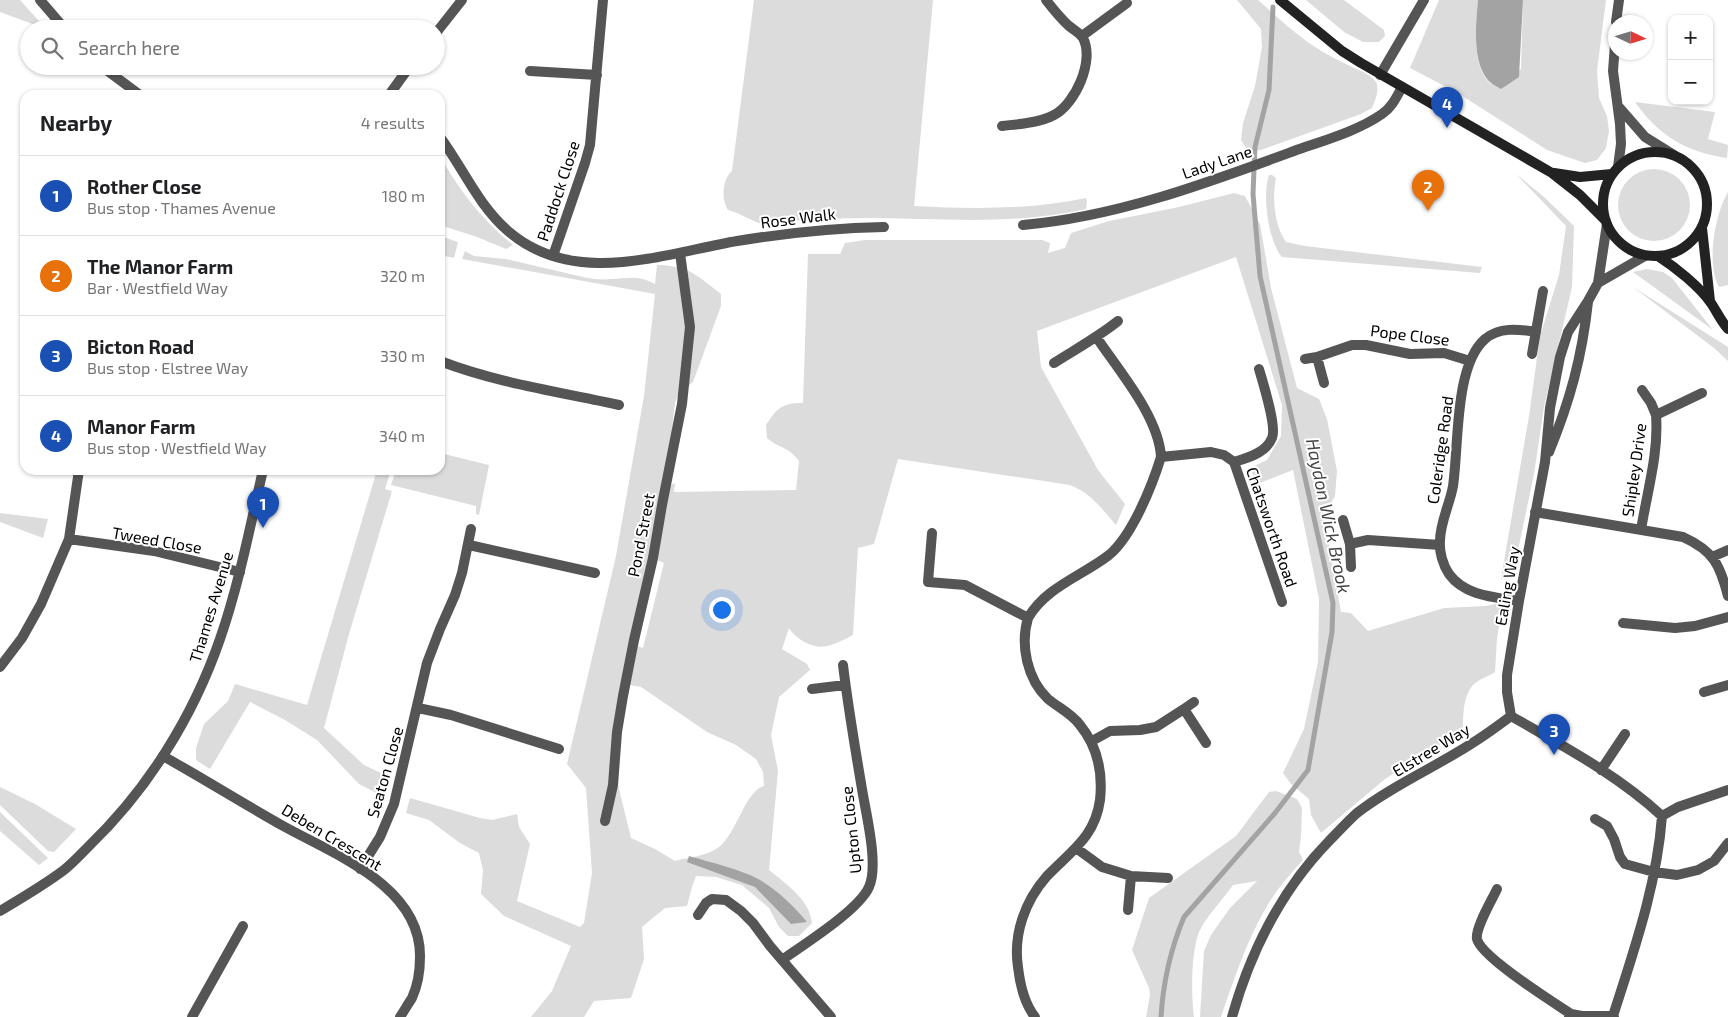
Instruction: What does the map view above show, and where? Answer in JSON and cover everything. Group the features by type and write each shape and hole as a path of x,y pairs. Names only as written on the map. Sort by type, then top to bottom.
{"main road":[{"path":"1280,0 1342,51 1380,75 1552,173 1584,199 1606,222"},
{"path":"1657,152 1674,155 1696,171 1707,194 1707,211 1702,227 1694,239 1683,248 1670,254 1658,256 1645,256 1622,245 1611,232 1606,222 1603,207 1603,198 1608,182 1615,171 1624,161 1640,154 1657,152"},
{"path":"1552,173 1580,177 1615,171"},
{"path":"1702,227 1710,301"},
{"path":"1658,256 1676,269 1710,301 1728,329"}],"street":[{"path":"40,0 57,20"},
{"path":"445,22 462,0"},
{"name":"Paddock Close","path":"553,256 586,164 593,126 603,0"},
{"path":"1002,126 1043,120 1056,114 1075,93 1086,65 1086,44 1082,36 1069,26 1046,0"},
{"path":"1380,75 1424,0"},
{"path":"1617,15 1620,0"},
{"path":"1082,36 1127,2"},
{"path":"1614,60 1613,71 1621,144 1615,171"},
{"path":"530,71 597,76"},
{"path":"113,75 133,90"},
{"path":"394,90 404,75"},
{"name":"Lady Lane","path":"1023,225 1055,222 1102,212 1176,192 1339,135 1372,120 1390,108 1402,87"},
{"path":"1618,106 1645,137 1674,155"},
{"name":"Rose Walk","path":"445,144 478,198 496,220 528,246 553,256 592,263 611,263 651,259 717,245 818,230 884,227"},
{"name":"Ealing Way","path":"1511,716 1507,692 1507,675 1518,601 1545,462 1550,408 1560,357 1568,332 1598,283 1606,222"},
{"name":"Pond Street","path":"605,821 613,784 616,732 634,640 653,558 682,404 690,327 680,253"},
{"path":"1598,283 1645,256"},
{"path":"1532,354 1543,291"},
{"name":"Ealing Way","path":"1545,462 1578,369 1584,340 1588,301"},
{"path":"1054,363 1089,340 1096,338 1118,321"},
{"name":"Coleridge Road","path":"1518,601 1474,592 1462,586 1444,565 1440,545 1442,527 1453,488 1460,410 1465,374 1470,361 1478,346 1492,334 1508,330 1536,332"},
{"path":"1033,1017 1024,998 1019,978 1017,961 1021,922 1040,885 1085,838 1092,826 1100,801 1100,764 1092,741 1079,724 1048,698 1034,681 1026,652 1025,640 1028,618 1046,596 1102,560 1119,546 1147,497 1161,457 1158,437 1147,413 1096,338"},
{"name":"Pope Close","path":"1305,359 1317,357 1352,345 1366,345 1410,354 1444,353 1470,361"},
{"path":"1317,357 1324,383"},
{"path":"445,363 461,369 509,381 619,405"},
{"name":"Chatsworth Road","path":"1234,462 1260,451 1268,445 1274,436 1272,418 1259,369"},
{"name":"Shipley Drive","path":"1641,530 1657,432 1656,415 1651,403 1642,390"},
{"name":"Shipley Drive","path":"1656,415 1702,393"},
{"name":"Chatsworth Road","path":"1161,457 1212,452 1224,455 1234,462 1282,602"},
{"path":"0,667 22,638 41,604 69,539 78,475"},
{"name":"Thames Avenue","path":"0,911 65,869 118,815 163,756 186,718 219,642 240,572 263,475"},
{"name":"Shipley Drive","path":"1535,512 1683,538 1698,546 1712,557 1719,567 1728,596"},
{"path":"1343,520 1350,544 1351,567"},
{"name":"Seaton Close","path":"360,868 380,838 394,804 427,663 455,595 469,545 471,529"},
{"path":"932,533 928,582 965,585 1028,618"},
{"name":"Tweed Close","path":"69,539 154,551 240,572"},
{"path":"1350,544 1368,540 1440,545"},
{"path":"469,545 595,573"},
{"path":"1712,557 1728,550"},
{"path":"1623,623 1675,628 1695,626 1728,617"},
{"name":"Upton Close","path":"782,960 851,909 869,888 872,878 873,868 869,835 843,665"},
{"path":"812,689 846,685"},
{"path":"1704,692 1728,685"},
{"path":"1092,741 1115,730 1140,730 1156,727 1194,702"},
{"name":"Seaton Close","path":"418,708 451,716 559,749"},
{"path":"1184,709 1206,743"},
{"path":"1511,716 1601,770 1632,791 1662,816"},
{"name":"Elstree Way","path":"1232,1017 1242,983 1259,942 1295,882 1319,852 1364,808 1421,772 1474,742 1511,716"},
{"path":"1601,770 1625,734"},
{"name":"Deben Crescent","path":"163,756 360,868 405,907 418,935 420,953 419,975 412,997 400,1017"},
{"path":"1662,816 1678,807 1728,790"},
{"path":"1497,889 1477,934 1477,940 1480,945 1494,960 1570,1016 1613,1016 1649,900 1660,840 1662,816"},
{"path":"1595,819 1607,826 1620,856 1626,864 1654,872 1677,875 1698,870 1714,861 1728,844"},
{"path":"1076,848 1102,867 1130,876 1168,878"},
{"path":"1128,910 1130,876"},
{"path":"698,915 706,903 712,899 726,900 733,904 753,923 831,1017"},
{"path":"192,1017 243,926"}],"shaded area":[{"path":"0,0 20,0 38,20 22,20 0,12"},
{"path":"754,0 933,0 914,206 957,208 1022,207 1086,198 1086,209 1031,218 976,220 852,218 759,223 728,210 724,201 724,184 732,171"},
{"path":"1237,0 1258,0 1310,44 1333,58 1370,76 1376,82 1377,88 1377,95 1372,108 1361,114 1261,150 1248,151 1241,140 1243,123 1255,86 1262,47 1261,29"},
{"path":"1306,0 1344,0 1384,30 1385,36 1379,42 1363,42 1344,32"},
{"path":"1439,0 1478,0 1476,20 1477,55 1484,75 1490,83 1501,88 1521,69 1523,0 1606,0 1597,71 1599,98 1607,116 1609,131 1606,148 1597,160 1585,163 1547,150 1456,92 1410,68"},
{"path":"1478,0 1523,0 1519,77 1501,89 1491,83 1480,66 1476,44"},
{"path":"1635,102 1715,112 1708,139 1728,145 1727,158 1686,147 1664,133 1644,114"},
{"path":"445,164 472,204 513,245 506,249 445,227"},
{"path":"1654,169 1674,175 1684,185 1690,205 1684,225 1674,235 1654,241 1634,235 1624,225 1618,205 1624,185 1634,175"},
{"path":"1516,174 1544,197 1574,226 1572,287 1544,407 1534,474 1516,560 1511,575 1507,579 1501,579 1529,416 1540,336 1559,275 1566,226"},
{"path":"1269,175 1276,178 1274,194 1275,211 1279,228 1286,242 1305,246 1482,267 1480,273 1282,257 1273,240 1266,205"},
{"path":"1728,192 1728,285 1719,287 1713,266 1714,239 1719,213"},
{"path":"1234,193 1245,196 1260,224 1271,288 1297,388 1319,399 1327,419 1337,471 1335,496 1324,515 1341,612 1351,613 1368,631 1444,608 1486,606 1503,602 1497,638 1495,672 1476,682 1470,689 1464,706 1463,730 1385,779 1321,833 1311,815 1309,799 1291,784 1283,773 1304,729 1318,662 1319,599 1293,470 1257,484 1250,468 1267,460 1281,436 1282,405 1236,257 1037,331 1041,367 1098,470 1125,504 1116,525 1090,497 1070,485 898,459 874,544 858,548 853,635 822,647 810,645 796,636 789,628 782,649 807,664 810,670 779,697 771,735 778,771 769,870 790,887 802,900 807,907 812,923 799,936 788,936 779,927 769,908 742,885 716,877 696,876 687,906 665,908 642,927 644,959 631,998 594,1001 584,1017 531,1017 552,991 571,946 504,916 481,894 483,870 479,853 460,843 429,820 406,813 410,798 492,820 517,814 519,827 530,844 517,901 580,927 584,923 592,873 586,788 567,764 616,556 644,396 655,294 462,259 465,251 474,256 506,259 593,279 634,278 644,279 655,284 657,265 677,267 698,277 721,294 721,306 693,382 678,395 675,403 665,488 675,483 674,492 796,490 799,461 787,450 767,438 766,425 773,414 785,405 803,403 808,254 840,254 845,243 865,240 1042,240 1050,243 1048,253 1065,248 1071,233 1109,221 1179,207","holes":["657,560 664,563 643,648 638,646","630,685 641,687 707,732 736,745 756,759 763,772 764,786 757,789 751,796 731,832 715,850 675,861 631,838 612,760"]},
{"path":"445,238 458,242 454,258 445,256"},
{"path":"1647,269 1663,272 1672,278 1713,330 1633,272"},
{"path":"1633,287 1728,347 1728,361 1714,348"},
{"path":"445,454 489,465 479,515 476,514 476,506 391,485 394,475 445,475"},
{"path":"376,475 389,475 385,489 392,491 349,634 324,728 364,765 390,777 384,797 359,784 317,740 285,720 250,702 210,769 196,760 196,748 204,724 228,701 235,684 307,705"},
{"path":"0,513 48,519 43,538 0,522"},
{"path":"0,787 35,804 76,829 54,852 48,851 0,805"},
{"path":"1276,791 1297,799 1302,808 1299,852 1303,860 1279,888 1253,932 1221,1017 1200,1017 1204,951 1211,935 1230,908 1257,881 1233,885 1210,914 1199,932 1194,951 1192,974 1194,1017 1146,1017 1150,995 1149,988 1132,950 1149,898 1236,836 1269,792"},
{"path":"0,812 48,858 39,865 0,831"},
{"path":"689,856 753,876 785,899 807,922 791,924 755,887 687,862"}],"waterway":[{"name":"Haydon Wick Brook","path":"1161,1017 1168,966 1184,917 1275,813 1308,770 1332,632 1333,603 1260,276 1253,194 1255,147 1269,90 1273,7"}],"place":[{"name":"Manor Farm","path":"1447,128"},
{"name":"The Manor Farm","path":"1428,211"},
{"name":"Rother Close","path":"263,528"},
{"name":"Bicton Road","path":"1554,755"}]}
